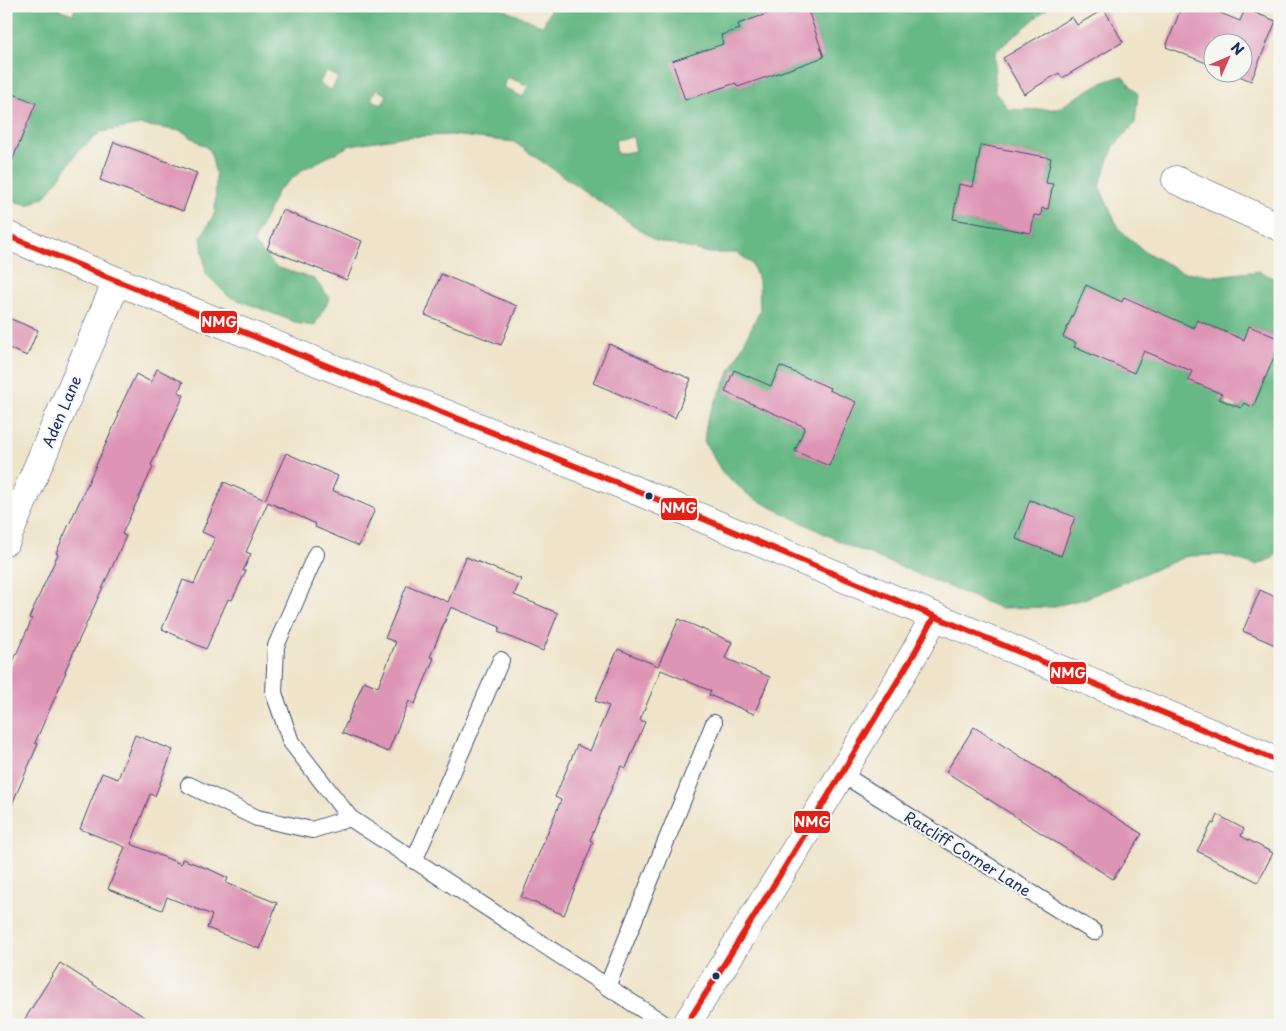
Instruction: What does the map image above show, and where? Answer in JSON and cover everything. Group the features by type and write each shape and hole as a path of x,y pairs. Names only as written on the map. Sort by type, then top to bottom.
{"street":[{"path":"1176,180 1280,227"},
{"path":"6,235 638,491 1280,762"},
{"name":"Aden Lane","path":"6,541 117,281"},
{"path":"686,1025 842,774 934,617"}],"lane":[{"path":"316,554 276,646 274,694 290,742 350,818 666,1025"},
{"path":"414,861 501,660"},
{"path":"608,986 714,723"},
{"name":"Ratcliff Corner Lane","path":"842,774 1094,932"},
{"path":"189,785 257,818 312,830 350,818"}],"green space":[{"path":"6,6 50,6 73,14 76,6 496,6 543,26 552,6 1050,6 995,52 995,92 1009,110 1058,109 1098,84 1122,76 1138,94 1135,123 1114,146 1099,186 1119,229 1144,251 1182,272 1216,276 1258,271 1280,281 1280,339 1250,326 1244,340 1197,320 1188,340 1192,371 1188,379 1222,394 1220,399 1226,402 1225,405 1241,409 1280,343 1280,461 1270,476 1280,513 1280,548 1273,558 1256,565 1223,555 1187,556 1084,599 1051,607 1000,608 845,544 751,497 722,472 704,441 707,419 760,310 759,282 752,264 738,253 710,253 656,241 514,142 451,135 400,137 351,145 304,169 278,190 253,243 276,267 314,279 330,298 314,326 300,324 228,296 206,274 201,238 215,212 216,175 210,150 182,131 141,125 101,132 79,150 46,196 28,205 6,199 6,142 18,147 36,104 6,91","holes":["807,7 824,57 738,87 734,75 725,87 685,100 673,61 727,54 721,35 740,29 739,24 786,8 788,14","326,71 338,78 331,90 319,84","508,77 528,86 523,97 503,87","376,89 387,95 382,105 371,99","633,137 636,151 617,154 615,140","981,145 1051,158 1046,183 1053,184 1048,209 1042,208 1041,216 1034,215 1031,233 953,219 959,184 985,189 975,176","1086,286 1119,309 1125,297 1160,313 1134,373 1074,347 1076,343 1063,337","780,366 830,388 829,466 795,451 805,427 762,408","1030,501 1075,517 1061,556 1016,539"]}],"building":[{"path":"1182,6 1203,6 1240,21 1245,9 1276,21 1254,74 1254,32 1204,32 1204,62 1166,47"},
{"path":"786,7 788,14 807,7 824,57 738,87 736,83 685,100 672,61 723,44 721,35 740,29 738,24"},
{"path":"1104,9 1123,42 1062,78 1059,73 1024,94 1003,58 1072,17 1077,25"},
{"path":"6,91 36,103 7,173 6,173"},
{"path":"114,142 197,173 183,211 100,180"},
{"path":"981,145 1051,158 1046,183 1053,184 1048,209 1042,208 1041,216 1034,215 1031,233 953,219 959,184 973,187"},
{"path":"282,210 362,241 347,280 267,249"},
{"path":"441,274 517,306 501,345 425,315"},
{"path":"1086,285 1122,302 1124,297 1194,328 1197,320 1244,340 1249,326 1280,339 1253,407 1244,403 1241,408 1219,399 1222,394 1188,380 1192,371 1144,351 1134,373 1074,347 1076,343 1063,337"},
{"path":"6,317 38,330 27,356 6,347"},
{"path":"609,344 691,379 675,418 593,383"},
{"path":"780,366 830,388 829,390 856,402 829,466 795,451 805,427 725,392 734,370 771,386"},
{"path":"157,369 183,382 178,392 184,395 151,465 153,467 122,534 126,536 65,671 35,743 38,744 6,818 6,677 32,619 29,618 58,554 56,553 136,374 151,382"},
{"path":"286,453 338,476 332,490 375,509 359,546 315,527 316,524 268,502 246,552 251,554 243,571 246,571 232,600 228,599 206,649 162,629 183,580 194,584 215,538 202,532 224,482 265,500"},
{"path":"1030,500 1075,517 1061,556 1016,539"},
{"path":"466,557 521,579 514,595 558,613 543,651 498,632 500,627 451,607 430,657 434,658 415,704 409,701 388,752 342,733 364,681 378,687 396,642 385,638 407,585 448,602"},
{"path":"1260,590 1280,599 1280,647 1243,631"},
{"path":"679,619 732,642 725,658 770,677 754,714 709,695 711,691 661,670 640,720 645,722 626,768 621,766 590,840 593,842 564,915 521,897 561,800 555,797 577,745 590,751 609,706 595,701 618,649 658,666"},
{"path":"974,727 1142,834 1113,879 946,772"},
{"path":"135,735 173,750 155,796 150,794 131,844 181,864 182,859 211,870 228,878 226,883 277,903 260,949 207,928 212,915 167,897 162,910 108,889 125,847 80,829 102,773 118,779"},
{"path":"1218,815 1244,829 1241,836 1273,853 1258,882 1197,851"},
{"path":"60,963 157,1025 21,1025"}],"transit line":[{"name":"NMG","path":"6,235 647,495 1280,762"},
{"name":"NMG","path":"686,1025 780,875 914,654 934,617"}]}
